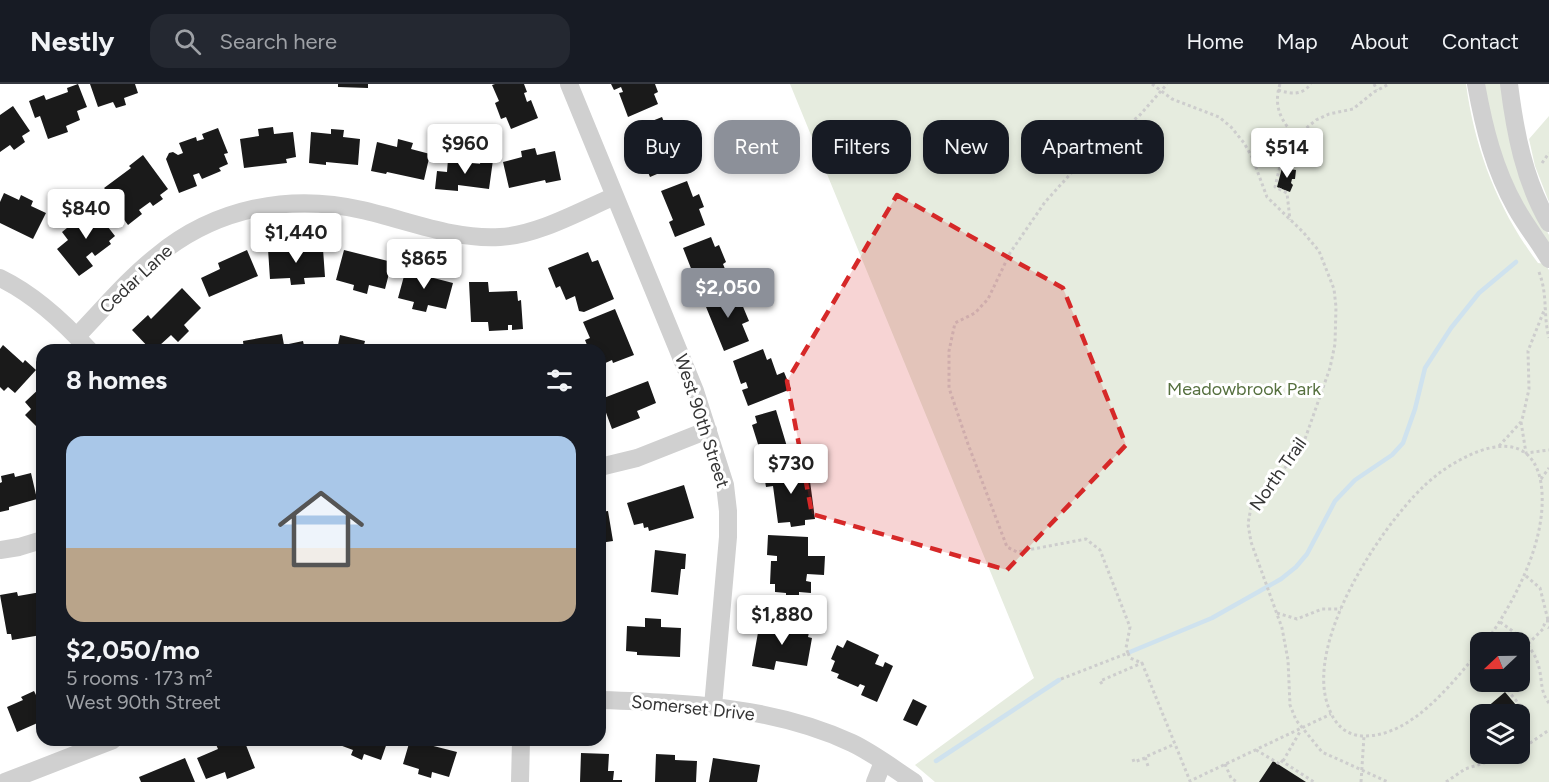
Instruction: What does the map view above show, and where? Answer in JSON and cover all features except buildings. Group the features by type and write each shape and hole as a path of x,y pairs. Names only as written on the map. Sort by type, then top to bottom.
{"street":[{"name":"West 90th Street","path":"569,84 695,391 725,485 728,537 713,706"},
{"path":"1476,84 1486,134 1504,185 1525,223 1549,259"},
{"path":"1509,84 1516,137 1529,178 1549,223"},
{"name":"Cedar Lane","path":"76,336 156,256 182,237 214,220 249,209 290,203 322,203 360,209 456,233 502,237 530,232 615,196"},
{"path":"0,278 36,300 83,344"},
{"path":"606,466 637,458 708,430"},
{"path":"0,550 36,541"},
{"name":"Somerset Drive","path":"606,700 713,706 749,711 819,729 854,744 914,782"},
{"path":"5,782 98,746"},
{"path":"520,782 521,746"},
{"path":"875,782 883,762"}],"path":[{"name":"North Trail","path":"1152,84 1172,99 1219,117 1231,127 1244,143 1267,197 1303,231 1319,251 1331,280 1336,307 1335,344 1330,368 1305,439 1289,463 1251,507 1248,525 1286,644 1290,705 1302,729 1322,752 1388,782"},
{"path":"1167,84 1139,116 1082,161 1046,202 1010,253 988,299 975,312 955,323 949,351 950,388 968,444 1008,547 1017,552 1086,539 1100,550 1130,627 1126,648 1130,658 1142,663 1190,782 1331,714"},
{"path":"1280,84 1276,96 1278,110 1297,138"},
{"path":"1278,90 1290,94 1300,93 1311,84"},
{"path":"1374,84 1377,90"},
{"path":"1255,165 1260,161 1284,154 1304,130 1316,120 1357,107 1377,90 1389,84"},
{"path":"1277,156 1280,166 1275,188 1287,193 1290,220"},
{"path":"1526,453 1521,422 1529,390 1528,351 1546,306"},
{"path":"1499,446 1521,422"},
{"path":"1470,662 1446,690 1421,713 1394,728 1364,736 1354,735 1340,728 1331,714 1325,691 1328,648 1352,584 1374,545 1410,500 1442,471 1471,455 1499,446 1514,447 1526,453 1533,461 1541,479 1540,526 1526,576 1493,632"},
{"path":"1526,453 1549,450"},
{"path":"1541,479 1549,468"},
{"path":"1526,576 1540,588 1549,620 1544,622 1547,627 1530,642"},
{"path":"1277,614 1297,619 1322,609 1341,609"},
{"path":"1500,622 1513,632"},
{"path":"1530,647 1538,661 1541,685 1549,703"},
{"path":"1061,679 1128,653"},
{"path":"1102,684 1100,681 1142,663"},
{"path":"1509,692 1519,704"},
{"path":"1256,750 1278,763 1282,761 1302,729"},
{"path":"1530,743 1549,730"},
{"path":"1361,782 1364,736"},
{"path":"1133,759 1134,762 1175,744"},
{"path":"1145,758 1148,766"},
{"path":"1282,761 1314,782"},
{"path":"1225,764 1232,778 1237,782"},
{"path":"1446,782 1465,769 1480,764"}],"highlighted area":[{"path":"897,195 1063,288 1126,445 1007,570 812,514 787,381"}],"green space":[{"name":"Meadowbrook Park","path":"790,84 1466,84 1475,132 1490,178 1524,243 1538,263 1545,264 1549,270 1549,782 935,782 915,765 1034,678 827,174 911,174 911,120 812,120 812,138"},
{"path":"1482,84 1504,84 1540,218 1549,235 1549,249 1535,229 1496,148"},
{"path":"1549,116 1549,202 1535,166 1529,139"}],"waterway":[{"path":"1130,652 1212,618 1281,579 1296,567 1307,554 1335,501 1355,480 1392,455 1403,443 1415,409 1425,368 1451,328 1479,293 1516,262"},
{"path":"936,761 1059,680"}]}
